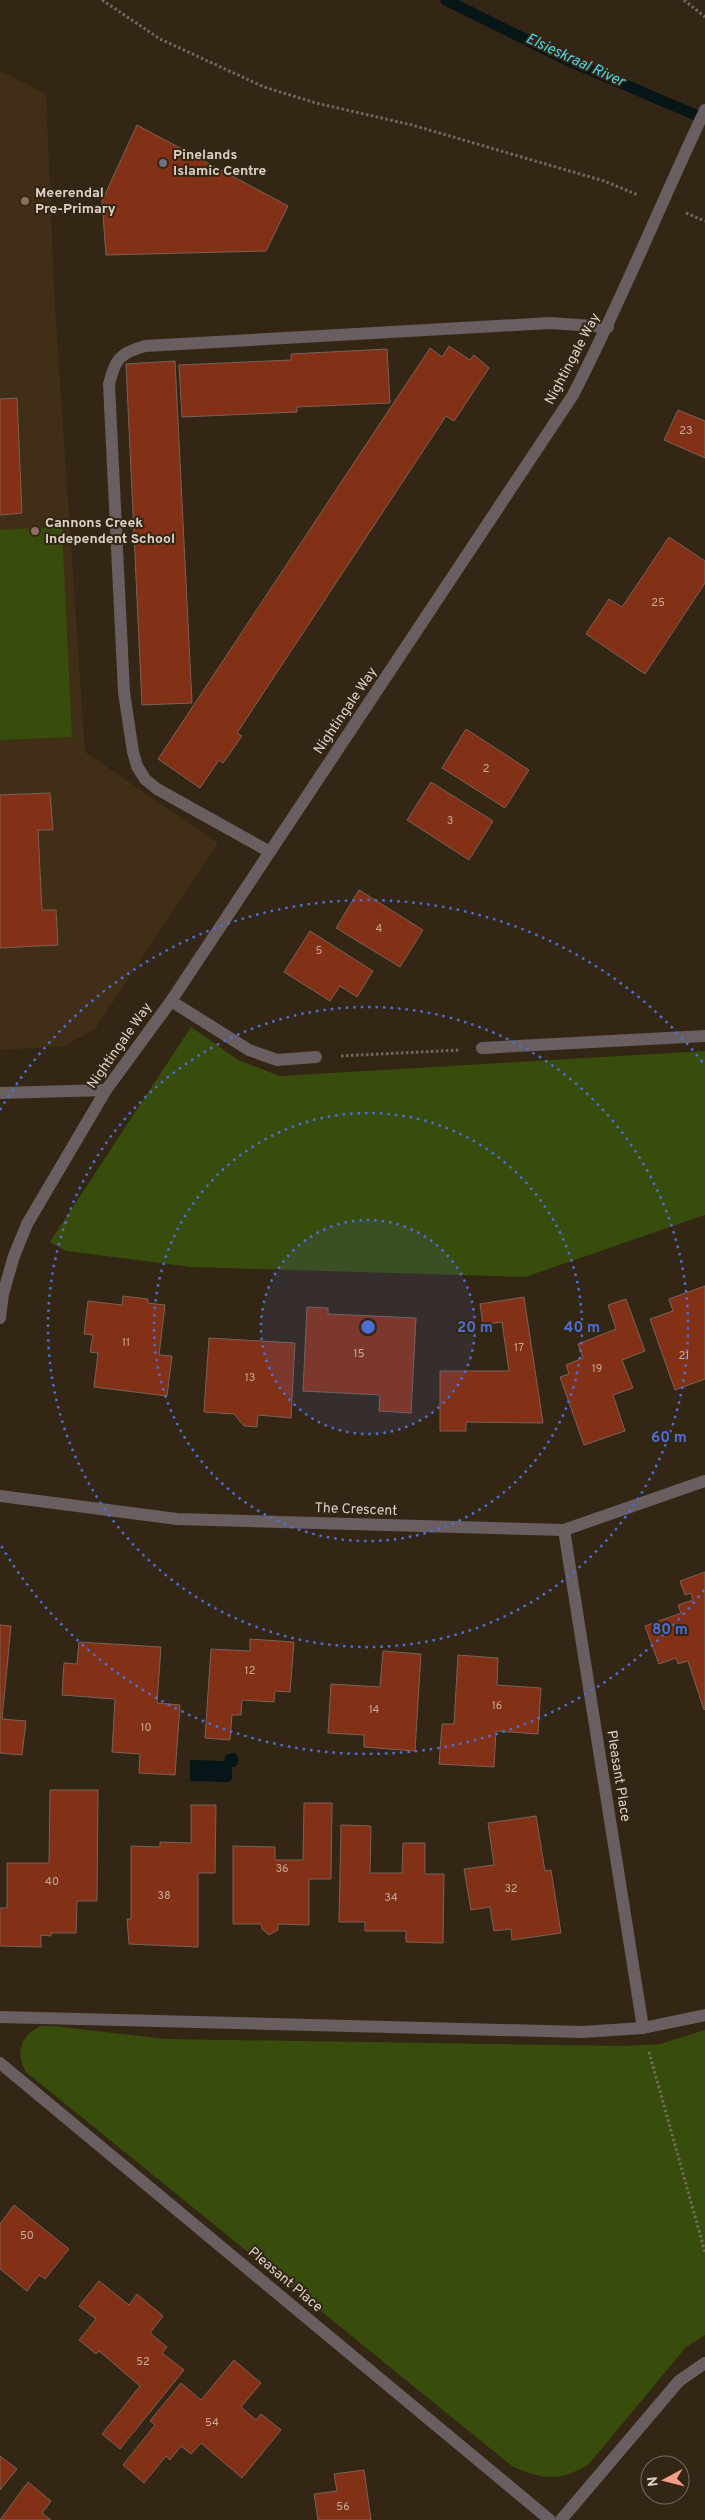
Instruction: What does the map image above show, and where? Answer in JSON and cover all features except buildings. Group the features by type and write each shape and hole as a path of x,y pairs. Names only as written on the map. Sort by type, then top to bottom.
{"street":[{"name":"Nightingale Way","path":"0,1318 1,1293 27,1224 106,1090 171,1000 573,395 608,327 661,203 705,110"},
{"path":"270,852 157,789 145,779 137,766 132,752 124,692 121,650 109,384 113,366 126,351 145,346 550,323 608,327"},
{"path":"171,1000 249,1050 277,1060 316,1057"},
{"path":"482,1048 689,1039 705,1036"},
{"path":"0,1093 106,1090"},
{"name":"The Crescent","path":"0,1496 177,1519 564,1530 705,1481"},
{"name":"Pleasant Place","path":"564,1530 642,2028"},
{"path":"0,2017 582,2032 642,2028 705,2015"},
{"name":"Pleasant Place","path":"0,2063 550,2520"},
{"path":"561,2520 679,2381 705,2363"}],"path":[{"path":"102,0 160,39 264,87 316,103 412,125 604,181 661,203"},
{"path":"684,0 705,17"},
{"path":"316,1057 482,1048"},
{"path":"642,2028 705,2252"}],"shaded area":[{"name":"Cannons Creek Independent School","path":"0,71 46,94 55,307 85,752 218,843 95,1029 64,1046 0,1050"},
{"path":"236,1754 239,1760 235,1767 232,1767 232,1779 229,1782 190,1781 190,1760 224,1761 226,1755"}],"green space":[{"path":"62,527 72,737 0,740 0,530"},
{"path":"191,1027 238,1060 280,1076 705,1051 705,1215 525,1277 192,1267 66,1251 50,1242"},
{"path":"41,2026 166,2039 620,2046 660,2044 705,2030 705,2335 686,2347 589,2464 569,2474 551,2477 533,2474 512,2466 26,2072 20,2052 28,2034"}],"waterway":[{"name":"Elsieskraal River","path":"446,0 567,60 705,119"}],"place":[{"name":"Pinelands Islamic Centre","path":"163,163"},
{"name":"Meerendal Pre-Primary","path":"25,201"},
{"name":"Cannons Creek Independent School","path":"35,531"}]}
